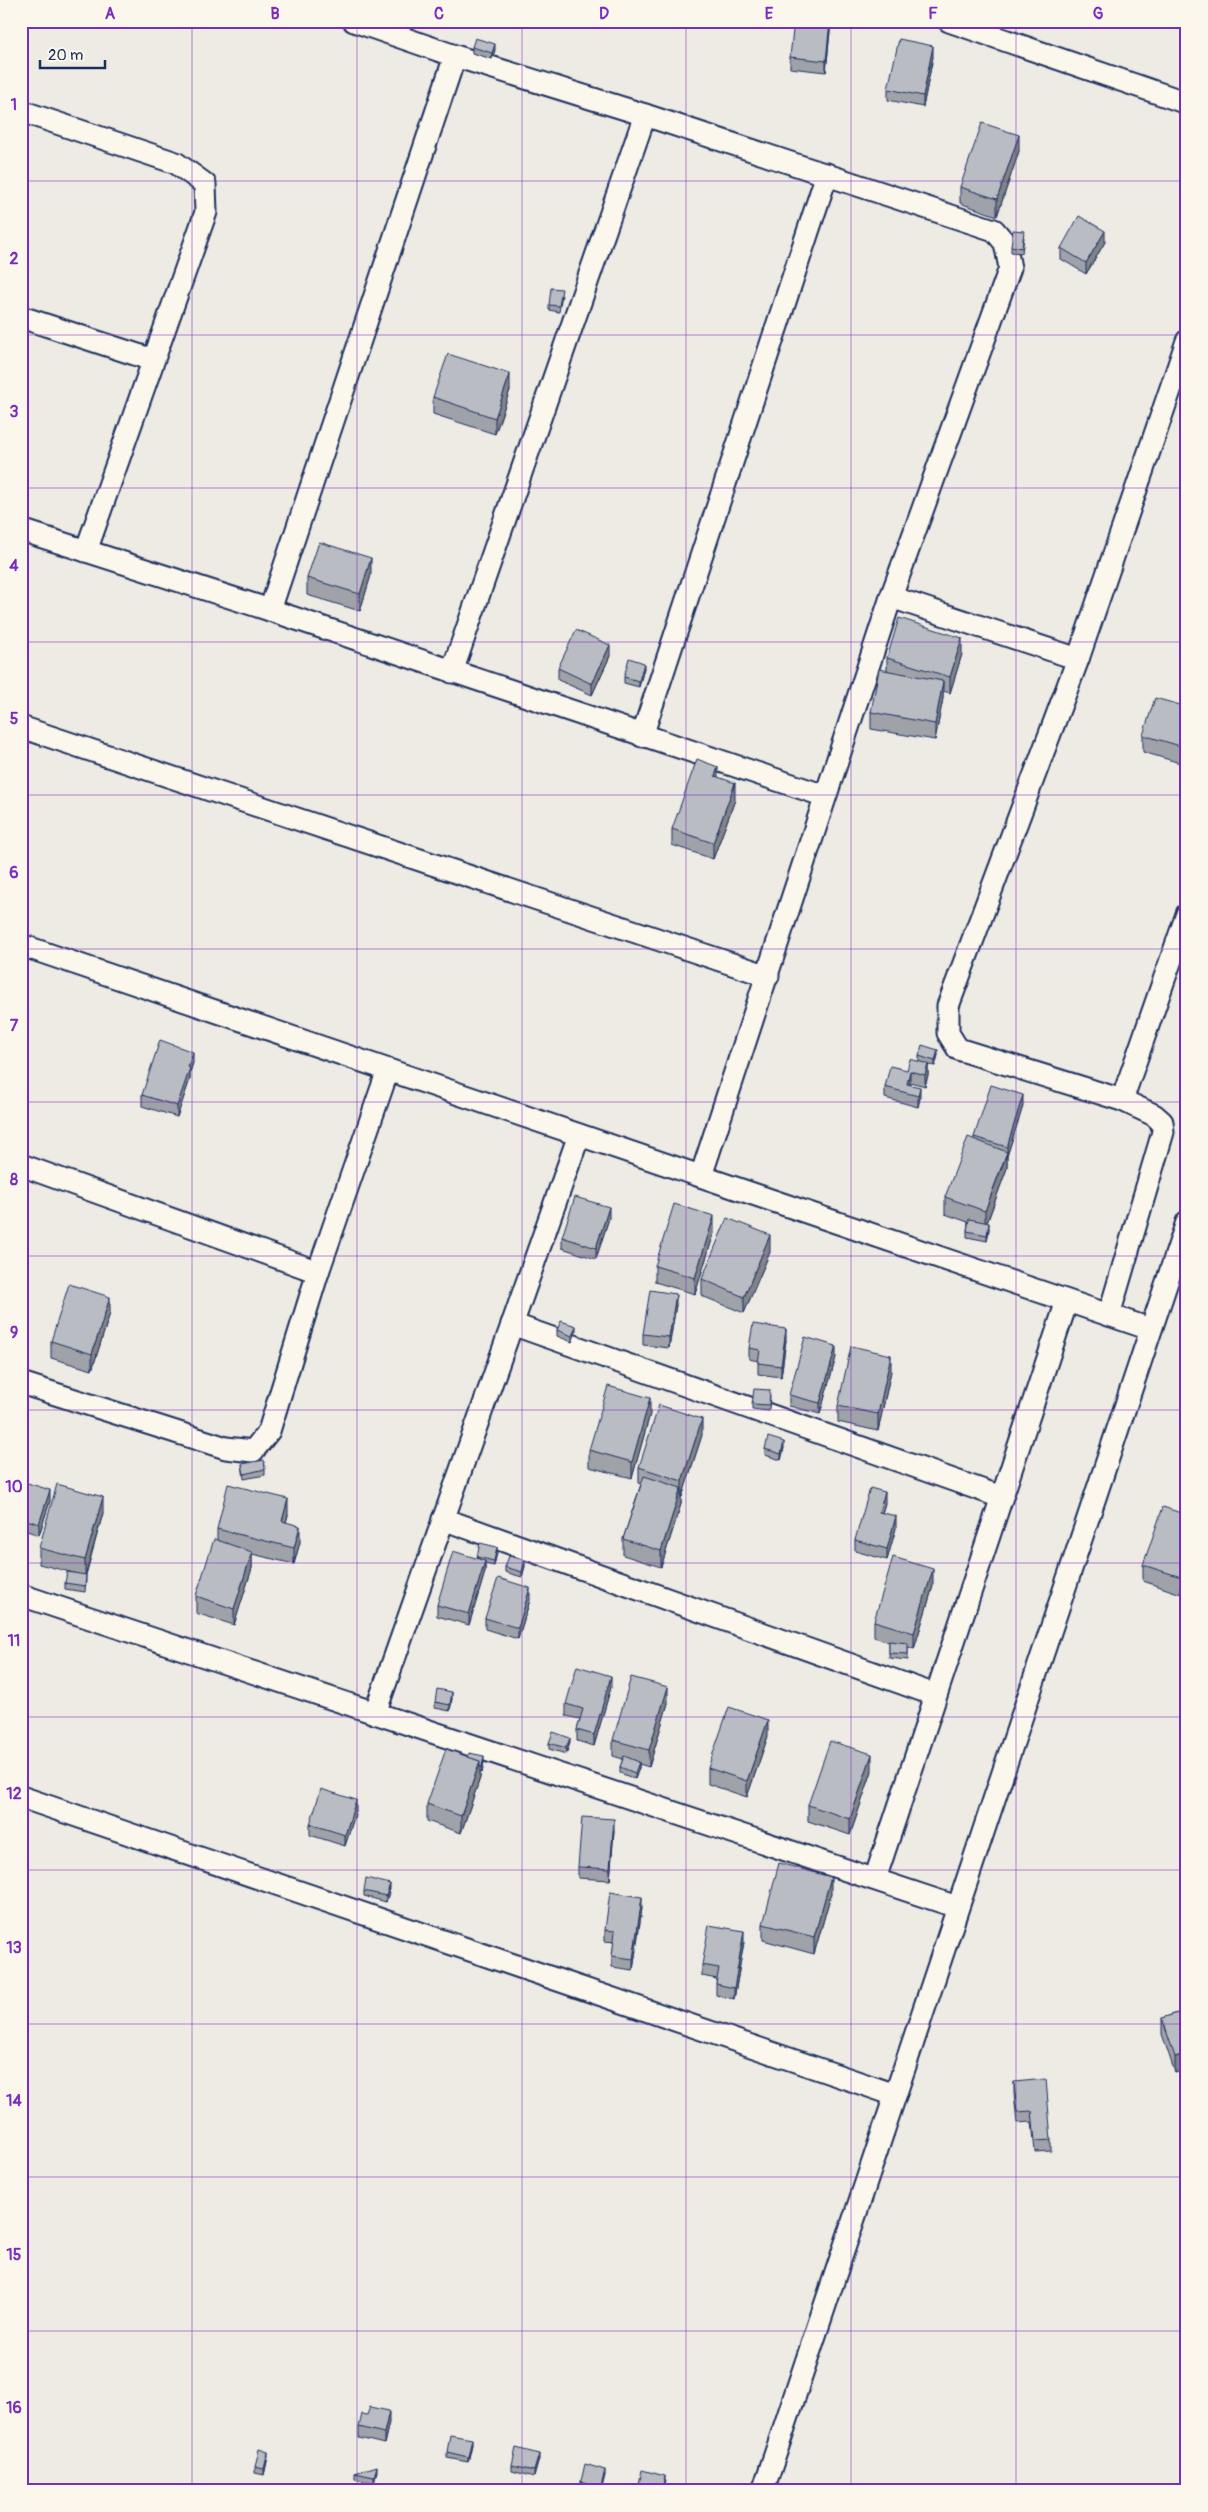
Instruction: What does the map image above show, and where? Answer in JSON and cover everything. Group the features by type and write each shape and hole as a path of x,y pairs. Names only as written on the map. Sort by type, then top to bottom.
{"street":[{"path":"354,21 455,56 645,115 994,230 1005,244 1010,268 892,597 701,1176"},
{"path":"949,21 1187,103"},
{"path":"270,610 455,56"},
{"path":"21,112 176,163 205,184 206,212 86,551"},
{"path":"452,672 645,115"},
{"path":"642,736 827,174"},
{"path":"21,317 153,360"},
{"path":"1109,1315 1163,1132 1162,1122 1154,1115 1122,1100 958,1050 948,1033 948,1006 1078,659 1187,341"},
{"path":"21,530 270,610 825,796"},
{"path":"892,597 1078,659"},
{"path":"21,727 768,976"},
{"path":"1122,1100 1187,914"},
{"path":"21,945 1150,1329"},
{"path":"21,1383 226,1448 253,1451 269,1431 318,1272 388,1070"},
{"path":"375,1713 579,1135"},
{"path":"21,1165 318,1272"},
{"path":"762,2491 1187,1222"},
{"path":"875,1879 1067,1301"},
{"path":"512,1324 1001,1498"},
{"path":"443,1520 935,1695"},
{"path":"21,1595 957,1907"},
{"path":"21,1797 895,2094"}],"building":[{"path":"794,21 830,21 826,61 790,57"},
{"path":"475,38 495,44 492,53 472,47"},
{"path":"899,39 933,46 923,96 888,89"},
{"path":"982,123 1019,135 997,199 960,187"},
{"path":"1079,216 1105,231 1086,263 1061,248"},
{"path":"1013,230 1024,231 1022,248 1011,246"},
{"path":"551,288 562,289 559,306 549,305"},
{"path":"448,354 510,374 495,418 433,397"},
{"path":"319,542 371,558 360,594 307,578"},
{"path":"899,618 962,638 950,677 887,658"},
{"path":"576,630 610,645 592,684 558,668"},
{"path":"629,658 644,663 639,681 624,677"},
{"path":"879,669 943,681 935,724 871,712"},
{"path":"1155,698 1187,707 1187,748 1143,735"},
{"path":"697,759 718,767 715,776 735,783 713,843 672,829"},
{"path":"160,1040 193,1052 188,1067 190,1068 177,1106 142,1095"},
{"path":"922,1045 938,1050 935,1061 919,1056"},
{"path":"910,1059 928,1064 925,1075 910,1071 907,1084 920,1087 918,1096 885,1087 890,1066 907,1070"},
{"path":"991,1085 1023,1095 1007,1147 974,1137"},
{"path":"968,1137 1007,1152 985,1211 945,1197"},
{"path":"575,1197 609,1207 596,1248 562,1237"},
{"path":"674,1204 714,1216 695,1278 655,1266"},
{"path":"727,1218 770,1235 744,1297 702,1279"},
{"path":"969,1219 989,1223 987,1235 967,1231"},
{"path":"69,1284 110,1297 92,1354 51,1341"},
{"path":"650,1290 676,1294 669,1337 643,1334"},
{"path":"561,1321 576,1326 572,1336 557,1330"},
{"path":"753,1324 786,1329 781,1366 758,1363 760,1350 749,1348"},
{"path":"805,1337 836,1346 820,1403 789,1395"},
{"path":"851,1346 891,1355 878,1414 838,1406"},
{"path":"608,1386 650,1398 632,1462 589,1450"},
{"path":"754,1389 770,1390 769,1405 752,1404"},
{"path":"659,1405 702,1419 682,1481 639,1467"},
{"path":"768,1437 784,1442 781,1454 765,1449"},
{"path":"264,1460 265,1469 244,1474 242,1464"},
{"path":"644,1476 681,1488 661,1551 623,1539"},
{"path":"21,1481 50,1490 39,1524 21,1518"},
{"path":"57,1484 103,1497 85,1560 39,1548"},
{"path":"228,1484 288,1499 282,1521 300,1526 294,1548 217,1529"},
{"path":"870,1488 885,1492 879,1512 896,1516 887,1549 855,1540"},
{"path":"1163,1507 1187,1515 1187,1559 1181,1577 1143,1565"},
{"path":"214,1539 252,1552 234,1609 196,1596"},
{"path":"480,1543 497,1547 494,1561 477,1557"},
{"path":"453,1551 485,1561 469,1614 437,1605"},
{"path":"509,1556 525,1560 522,1572 505,1567"},
{"path":"893,1557 933,1569 914,1633 874,1621"},
{"path":"67,1572 86,1575 85,1586 65,1583"},
{"path":"498,1578 530,1588 518,1628 485,1618"},
{"path":"889,1641 908,1643 908,1654 889,1653"},
{"path":"577,1666 611,1676 594,1735 577,1730 583,1709 566,1704"},
{"path":"631,1677 668,1687 649,1750 613,1740"},
{"path":"437,1689 452,1692 450,1705 435,1702"},
{"path":"729,1707 768,1720 747,1781 708,1768"},
{"path":"553,1732 570,1738 566,1748 549,1743"},
{"path":"830,1741 872,1754 850,1819 808,1805"},
{"path":"446,1749 480,1761 461,1816 427,1804"},
{"path":"469,1753 484,1756 482,1767 480,1767 480,1761 468,1757"},
{"path":"624,1756 639,1762 635,1773 620,1767"},
{"path":"321,1789 356,1800 345,1835 310,1824"},
{"path":"582,1817 614,1819 610,1869 578,1867"},
{"path":"779,1863 831,1877 814,1937 763,1924"},
{"path":"366,1878 390,1884 386,1896 364,1891"},
{"path":"610,1892 642,1897 633,1959 612,1956 615,1931 605,1930"},
{"path":"709,1925 744,1931 734,1988 716,1984 719,1968 702,1965"},
{"path":"1187,2010 1187,2053 1175,2057 1162,2018"},
{"path":"1046,2079 1051,2140 1035,2141 1032,2111 1017,2112 1014,2082"},
{"path":"370,2407 389,2411 384,2433 359,2427 362,2414 367,2415"},
{"path":"450,2435 472,2439 468,2457 447,2452"},
{"path":"516,2448 539,2454 534,2471 512,2466"},
{"path":"259,2449 268,2452 264,2469 255,2467"},
{"path":"585,2464 605,2470 601,2487 581,2481"},
{"path":"377,2466 374,2477 355,2473"},
{"path":"642,2470 665,2476 662,2491 638,2490"},
{"path":"323,2488 338,2490 338,2491 323,2491"}]}
